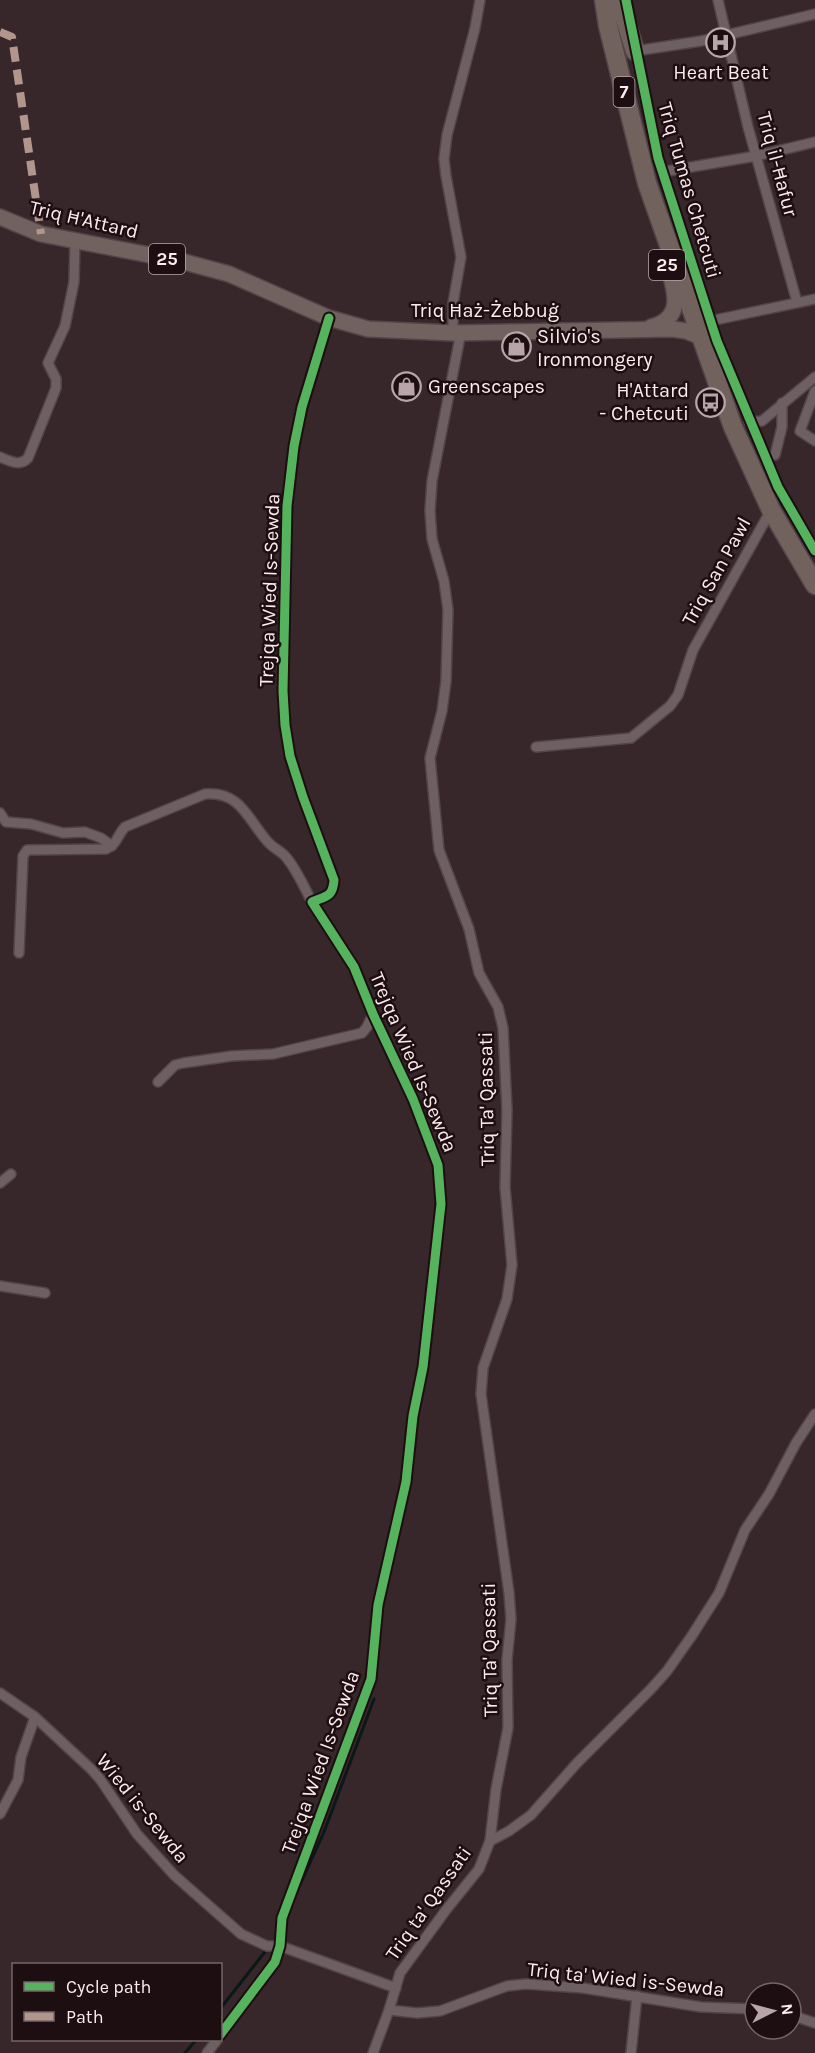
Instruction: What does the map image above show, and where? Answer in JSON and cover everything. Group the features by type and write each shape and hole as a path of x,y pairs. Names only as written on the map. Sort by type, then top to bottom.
{"highway":[{"name":"7","path":"604,0 608,26 646,183 733,427 771,510 815,585"},
{"path":"619,0 635,51"}],"main road":[{"name":"Triq Ħaż-Żebbuġ","path":"642,329 656,326 670,317 675,308 676,294 650,210 646,183"},
{"name":"Triq Ħ'Attard","path":"0,217 41,234 181,261 229,274 329,318"},
{"name":"Triq Ħaż-Żebbuġ","path":"329,318 368,329 457,333 642,329 686,331 701,337"}],"street":[{"name":"Triq Ta' Qassati","path":"480,0 447,135 444,159 461,257 453,303 457,333 432,481 430,512 432,539 444,581 448,610 446,681 442,711 430,758 439,850 469,929 479,974 498,1007 503,1028 507,1110 505,1187 512,1265 507,1299 483,1368 481,1394 511,1619 507,1660 508,1728 496,1789 490,1841"},
{"name":"Triq Tumas Chetcuti","path":"626,0 662,172 709,318 778,487 815,551"},
{"name":"Triq il-Ħafur","path":"718,0 756,156 797,302"},
{"path":"635,51 701,41 815,14"},
{"path":"662,172 756,156 815,142"},
{"path":"0,457 18,463 26,461 56,388 56,379 48,363 65,326 74,282 75,241"},
{"path":"709,318 715,320 815,299"},
{"name":"Trejqa Wied Is-Sewda","path":"222,2032 275,1962 280,1946 282,1918 371,1679 375,1619 404,1493 411,1426 423,1367 440,1229 441,1190 438,1165 413,1099 372,1014 354,967 312,902 328,896 333,890 334,880 303,797 287,740 284,707 287,506 296,431 329,318"},
{"path":"750,422 762,421 815,377"},
{"path":"800,431 815,391"},
{"path":"775,455 782,427 782,403"},
{"path":"782,427 800,431 815,441"},
{"name":"Triq San Pawl","path":"536,747 631,738 660,716 678,695 693,650 771,510"},
{"path":"19,953 24,853 30,849 94,850 112,846 126,827 192,797 217,793 227,797 250,816 268,842 291,863 312,902"},
{"path":"0,813 6,822 31,824 63,832 85,832 101,838 112,846"},
{"path":"158,1082 175,1065 183,1063 232,1056 273,1054 362,1033 372,1014"},
{"path":"0,1183 12,1174"},
{"path":"0,1286 45,1293"},
{"path":"490,1841 509,1832 531,1815 577,1763 667,1671 719,1593 745,1530 769,1494 796,1443 815,1414"},
{"name":"Wied is-Sewda","path":"0,1693 35,1717 100,1779 137,1834 174,1875 241,1934 267,1946 280,1946 396,1988"},
{"path":"0,1814 18,1780 21,1757 35,1717"},
{"name":"Triq ta' Qassati","path":"373,2053 400,1973 479,1869 490,1841"},
{"name":"Triq ta' Wied is-Sewda","path":"389,2010 406,2013 440,2011 507,1986 526,1984 583,1988 701,2007 743,2009"},
{"path":"631,2053 638,1996"},
{"path":"207,2053 216,2041"}],"waterway":[{"path":"293,1900 324,1832 374,1699"},
{"path":"222,2006 268,1948"},
{"path":"185,2053 195,2041"}],"marked path":[{"path":"0,32 12,37 41,234"}],"cycle path":[{"path":"626,0 658,158 717,341 778,487 815,551"},
{"path":"222,2032 275,1962 280,1946 282,1918 371,1679 378,1605 406,1482 413,1416 423,1367 441,1204 438,1165 413,1099 373,1014 354,967 312,902 330,893 334,880 290,756 285,725 283,691 287,506 294,446 302,407 329,318"}],"place":[{"name":"Heart Beat","path":"721,42"},
{"name":"Silvio's Ironmongery","path":"516,347"},
{"name":"Greenscapes","path":"407,386"},
{"name":"Ħ'Attard - Chetcuti","path":"710,402"}]}
